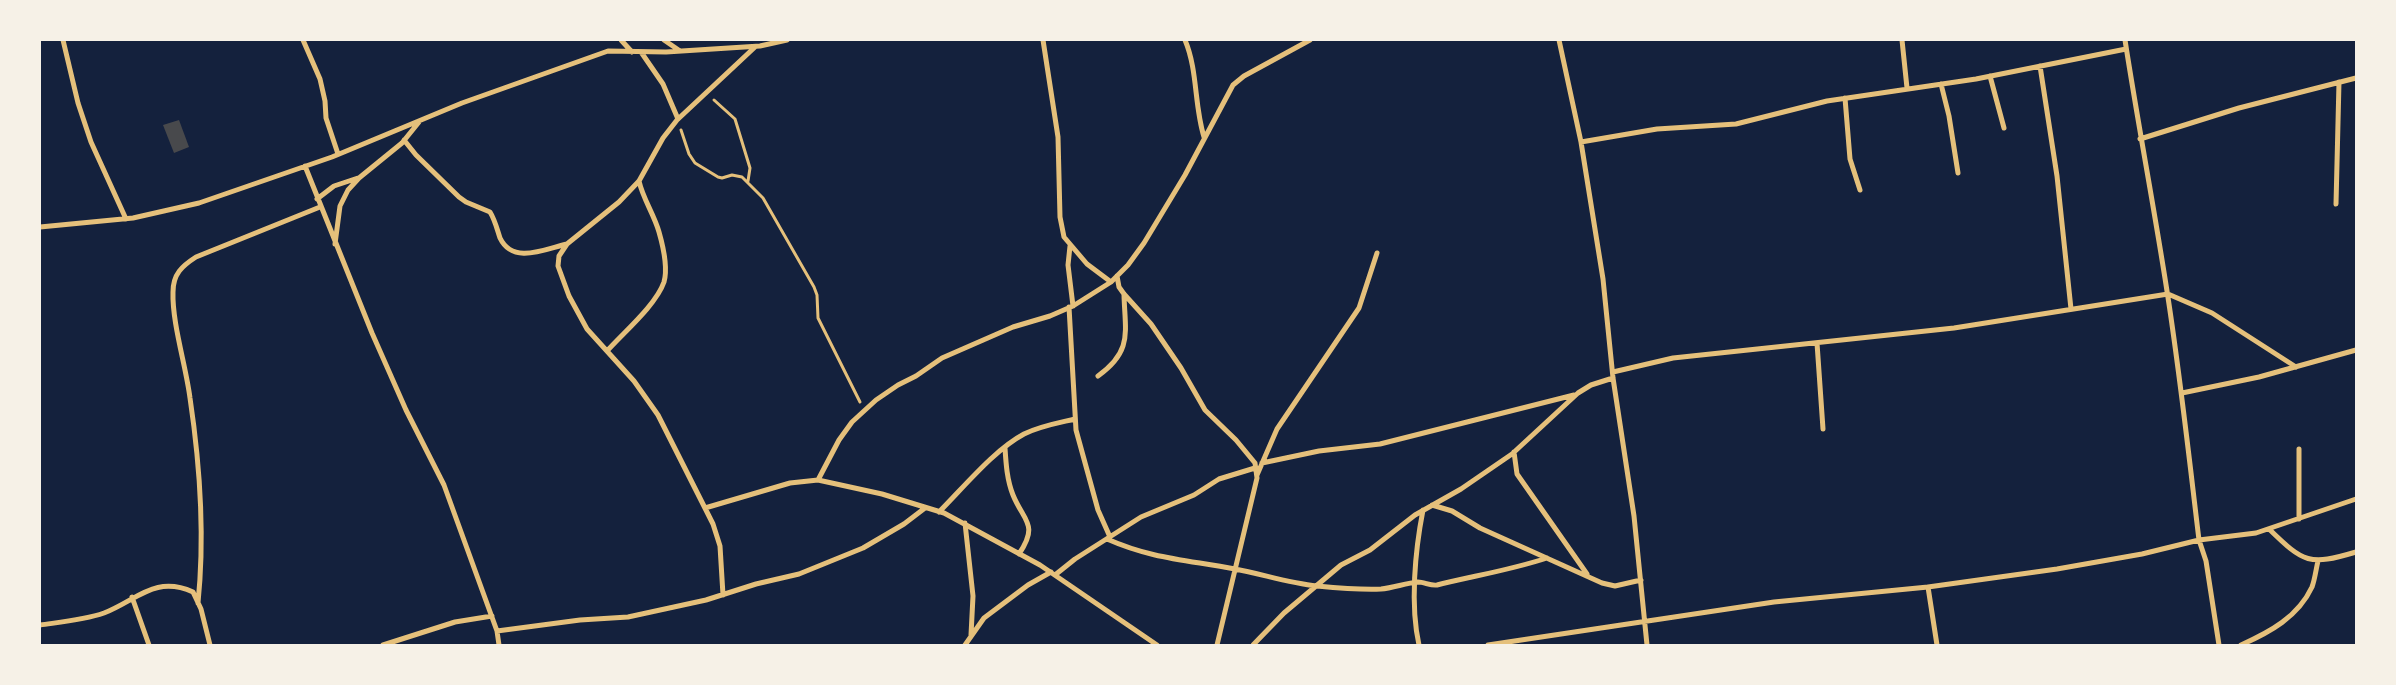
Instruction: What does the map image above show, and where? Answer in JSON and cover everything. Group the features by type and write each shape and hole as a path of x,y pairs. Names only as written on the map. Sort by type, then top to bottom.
{"street":[{"path":"63,40 78,103 91,142 126,219"},
{"path":"303,40 320,79 325,101 326,118 338,154"},
{"path":"620,40 632,52"},
{"path":"664,40 680,51"},
{"path":"40,227 126,219 199,203 338,154 462,103 608,51 680,51 755,46 787,40"},
{"path":"1043,40 1058,137 1060,217 1064,237 1087,264 1111,282"},
{"path":"1186,40 1192,56 1199,120 1205,137"},
{"path":"818,480 839,440 852,422 864,410 898,385 916,376 942,358 992,335 1050,316 1111,282 1144,243 1185,175 1233,85 1244,76 1310,40"},
{"path":"1559,40 1581,142 1603,279 1613,378 1634,516 1647,645"},
{"path":"1902,40 1907,88"},
{"path":"2125,40 2140,139 2149,180 2168,294 2182,393 2199,540 2206,560 2219,645"},
{"path":"723,595 720,546 705,508 658,415 634,381 587,328 561,278 558,266 559,256 568,243 619,202 639,181 663,138 678,119 755,46"},
{"path":"1581,142 1657,129 1736,124 1845,98 1990,76 2126,49"},
{"path":"641,52 663,84 678,119"},
{"path":"2040,66 2059,186 2070,308"},
{"path":"1990,76 2004,128"},
{"path":"2140,139 2239,108 2356,78"},
{"path":"2336,204 2340,82"},
{"path":"1941,84 1949,116 1958,173"},
{"path":"1845,98 1850,159 1860,190"},
{"path":"335,244 340,206 348,190 359,178 404,140 420,121"},
{"path":"404,140 416,155 459,197 490,212 500,238 505,246 512,251 522,254 532,253 568,243"},
{"path":"304,166 406,410 444,485 492,616 499,645"},
{"path":"317,199 334,186 359,178"},
{"path":"607,351 657,295 664,281 665,270 659,231 642,193 639,181"},
{"path":"198,603 203,558 197,447 174,308 174,280 180,267 196,256 320,207"},
{"path":"1070,246 1068,265 1076,430 1098,510 1108,538 1144,554 1234,569 1316,586 1382,589 1416,583 1438,585 1449,580 1464,580 1546,558"},
{"path":"1217,645 1257,475 1262,462 1277,429 1359,308 1377,253"},
{"path":"1117,276 1119,287 1151,324 1181,368 1205,410 1245,450 1255,463 1257,475"},
{"path":"1098,376 1119,357 1123,346 1126,330 1124,294"},
{"path":"1613,372 1673,358 1954,328 2070,308 2168,294 2212,314 2296,367"},
{"path":"1817,343 1823,429"},
{"path":"2182,393 2258,378 2356,350"},
{"path":"1253,645 1284,613 1341,565 1370,550 1423,510 1461,488 1514,452 1575,395 1591,385 1613,378"},
{"path":"1262,462 1319,451 1380,444 1575,395"},
{"path":"939,512 1005,448 1024,435 1049,424 1075,419"},
{"path":"1005,448 1007,472 1012,494 1030,526 1030,534 1019,554"},
{"path":"2299,449 2299,519"},
{"path":"1514,452 1517,474 1588,576"},
{"path":"965,645 984,618 1005,601 1053,574 1157,508 1194,495 1219,479 1255,468"},
{"path":"705,508 790,483 818,480 866,490 939,512 966,523 1053,574 1156,645"},
{"path":"1488,645 1774,602 1928,587 2066,567 2142,554 2199,540 2256,533 2356,499"},
{"path":"1432,505 1452,511 1480,528 1602,583 1615,586 1640,580"},
{"path":"497,631 580,620 628,617 723,595 756,584 799,574 863,548 904,524 925,508"},
{"path":"1419,645 1415,610 1418,538 1423,510"},
{"path":"966,523 973,596 971,636"},
{"path":"2269,529 2292,551 2318,560 2356,552"},
{"path":"2241,645 2276,628 2300,606 2312,586 2318,560"},
{"path":"40,625 105,612 132,597 156,587 182,587 193,592 210,645"},
{"path":"1928,587 1937,645"},
{"path":"132,597 149,645"},
{"path":"383,645 455,622 492,616"}],"path":[{"path":"709,90 715,102 735,119 750,168 748,181"},
{"path":"678,119 689,154 695,163 718,177 737,175 748,181 771,210 814,288 818,318 864,410"}],"building":[{"path":"179,120 189,147 174,153 163,125"}]}
